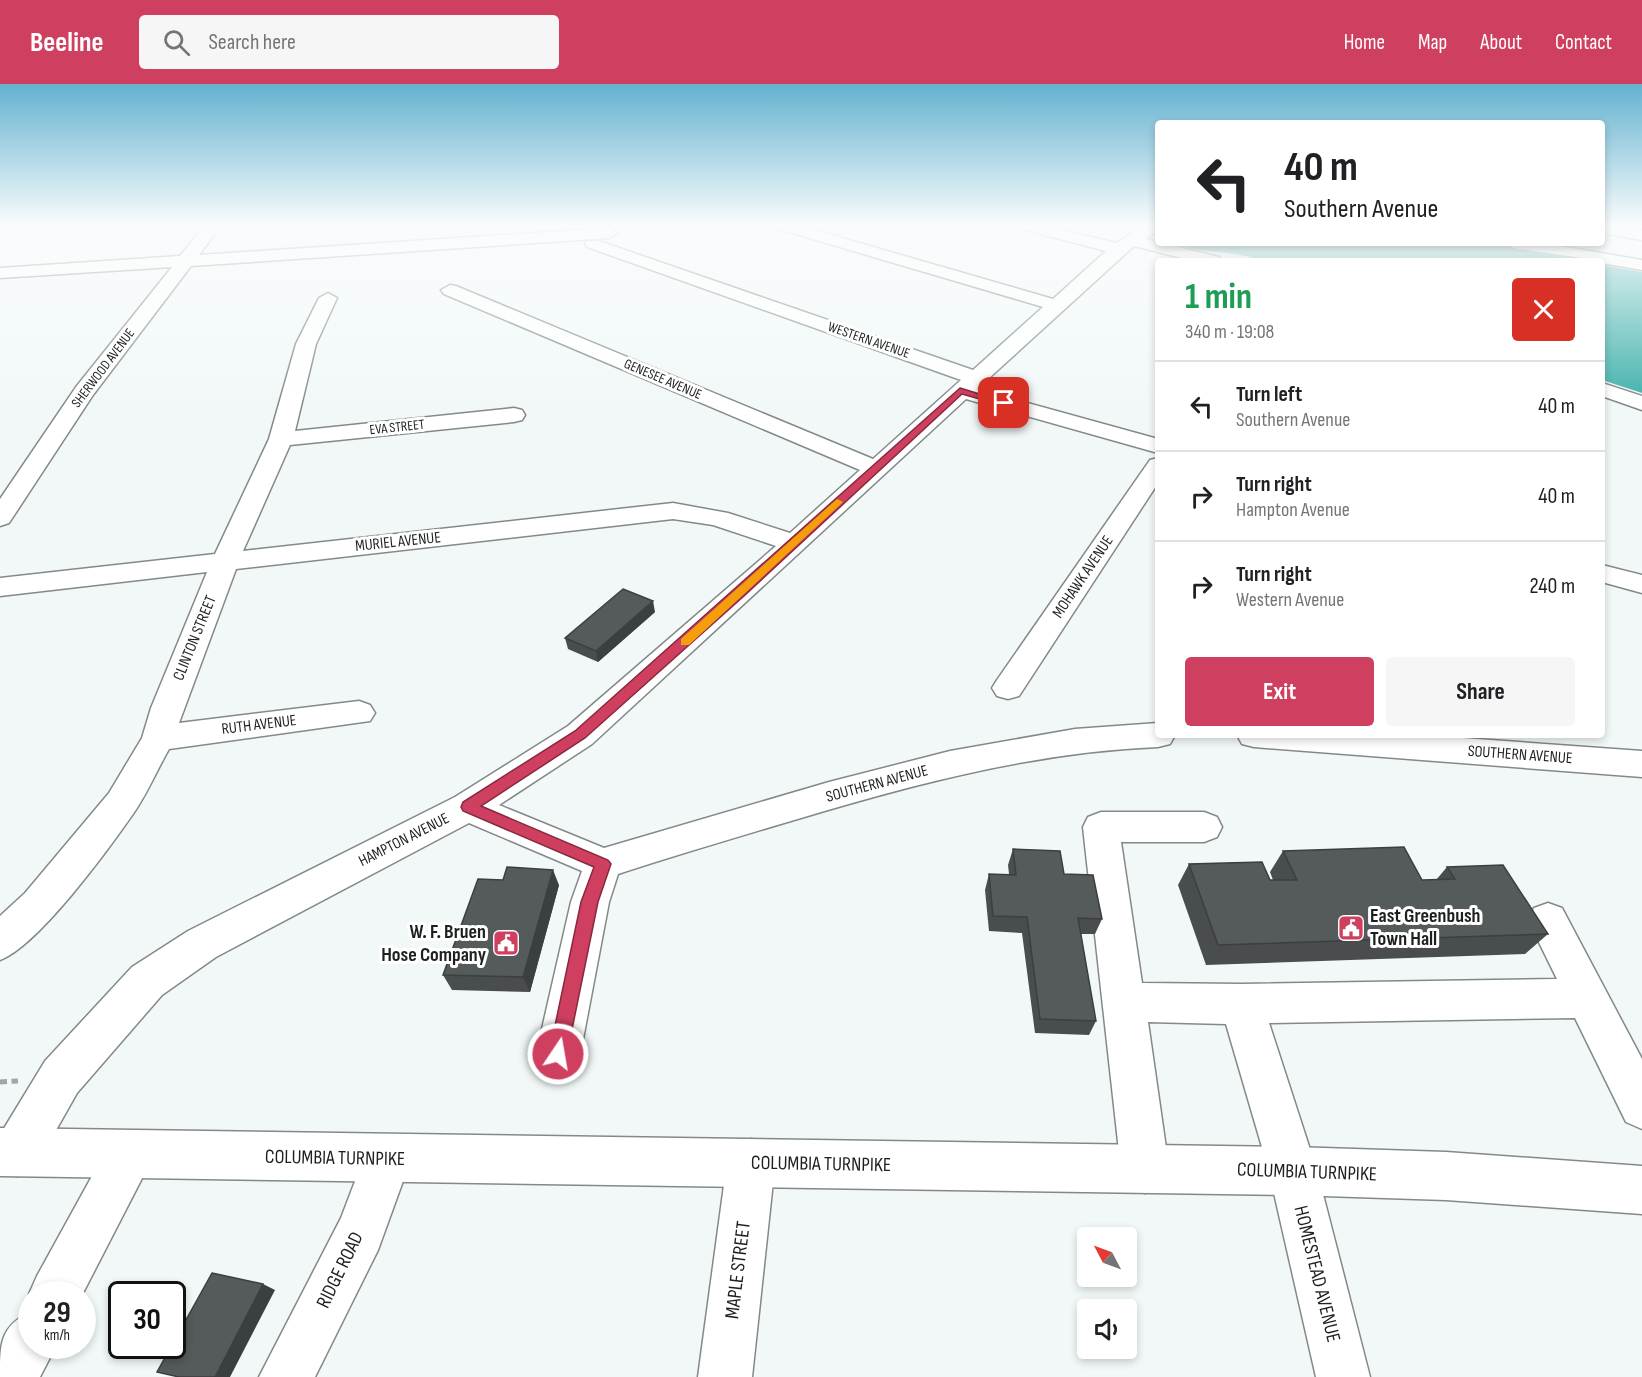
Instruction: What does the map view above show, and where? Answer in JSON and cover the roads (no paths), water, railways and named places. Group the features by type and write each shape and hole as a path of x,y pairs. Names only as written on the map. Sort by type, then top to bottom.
{"street":[{"name":"SHERWOOD AVENUE","path":"0,518 84,392 167,284"},
{"name":"WESTERN AVENUE","path":"701,284 968,384 1155,445"},
{"path":"984,284 1055,305"},
{"name":"HAMPTON AVENUE","path":"9,1152 61,1077 147,981 202,944 468,807 580,735 1078,284"},
{"name":"GENESEE AVENUE","path":"450,290 875,468"},
{"name":"CLINTON STREET","path":"0,942 39,906 122,802 158,738 166,708 226,561 281,439 306,344 328,298"},
{"path":"1605,390 1642,403"},
{"name":"EVA STREET","path":"281,439 514,415"},
{"name":"MOHAWK AVENUE","path":"1008,688 1155,469"},
{"name":"MURIEL AVENUE","path":"0,587 673,511 700,513 721,518 793,543"},
{"path":"1605,574 1642,584"},
{"name":"RUTH AVENUE","path":"158,738 359,713"},
{"name":"SOUTHERN AVENUE","path":"603,864 677,839 909,774 1030,749 1118,735 1155,735"},
{"name":"SOUTHERN AVENUE","path":"1334,738 1642,764"},
{"path":"468,807 603,864 590,902 558,1054"},
{"path":"1144,1169 1101,827 1204,827"},
{"path":"1548,920 1642,1106"},
{"path":"1124,1002 1242,1004 1587,998"},
{"name":"HOMESTEAD AVENUE","path":"1242,1004 1293,1171 1319,1286 1343,1377"},
{"name":"COLUMBIA TURNPIKE","path":"9,1152 1293,1171 1446,1176 1642,1190"},
{"path":"62,1281 130,1155"},
{"name":"RIDGE ROAD","path":"286,1377 360,1232 387,1159"},
{"name":"MAPLE STREET","path":"725,1377 751,1163"},
{"path":"10,1377 20,1359"}],"water":[{"path":"1605,284 1642,284 1642,393 1605,381"}],"place":[{"name":"East Greenbush Town Hall","path":"1351,928"},
{"name":"W. F. Bruen Hose Company","path":"506,943"}]}
